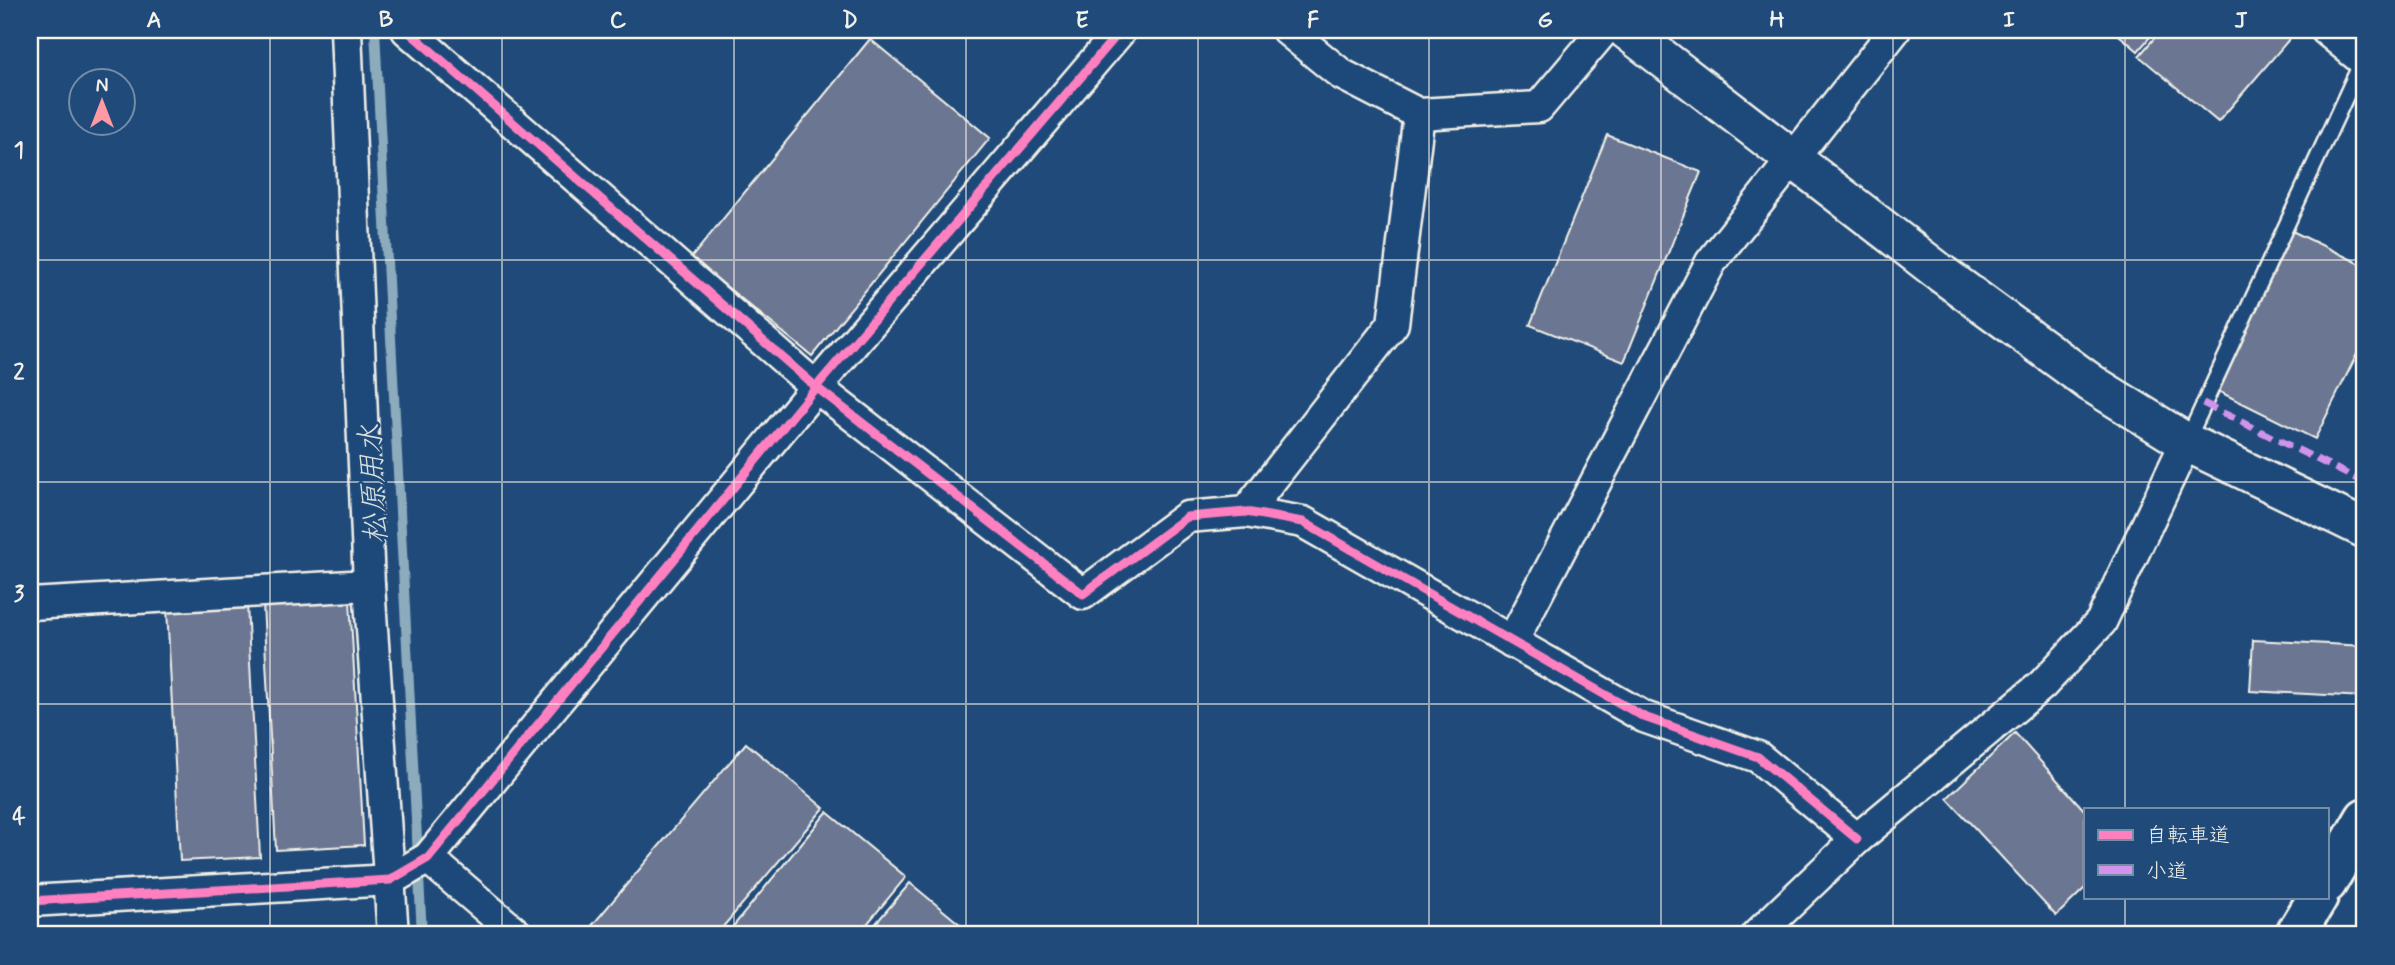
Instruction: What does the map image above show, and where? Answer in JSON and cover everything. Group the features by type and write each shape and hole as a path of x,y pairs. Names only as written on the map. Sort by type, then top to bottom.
{"main road":[{"path":"2328,881 2365,818"},
{"path":"2295,935 2317,898"}],"street":[{"path":"346,30 369,586 395,877 393,935"},
{"path":"407,30 816,387 1083,594 1187,517 1245,512 1303,522 1644,717 1758,757 1857,839"},
{"path":"30,901 395,877 428,859 816,387 1121,30"},
{"path":"1287,30 1342,74 1419,114 1539,107 1604,30"},
{"path":"1626,30 1942,274 2091,383 2186,442 2365,529"},
{"path":"1512,642 1711,262 1895,30"},
{"path":"2326,30 2364,59"},
{"path":"1245,512 1393,324 1419,114"},
{"path":"1757,935 1857,839 2042,685 2101,622 2186,442"},
{"path":"30,604 369,586"},
{"path":"428,859 518,935"}],"lane":[{"path":"2186,442 2364,59"}],"building":[{"path":"2113,30 2156,30 2138,51"},
{"path":"2161,30 2297,30 2218,122 2139,56"},
{"path":"870,39 990,138 812,356 691,258"},
{"path":"1607,135 1701,172 1624,362 1530,325"},
{"path":"2292,231 2365,266 2365,338 2315,439 2214,389"},
{"path":"350,600 364,845 276,850 263,604"},
{"path":"247,604 260,857 180,861 167,608"},
{"path":"2253,640 2365,646 2365,697 2250,691"},
{"path":"2015,733 2084,810 2084,889 2056,916 1947,798"},
{"path":"746,743 824,808 716,935 584,935"},
{"path":"827,812 906,877 858,935 726,935"},
{"path":"910,883 973,935 866,935"}],"waterway":[{"name":"松原用水","path":"375,30 422,935"}],"marked path":[{"path":"2203,403 2365,483"}],"cycle path":[{"path":"407,30 816,387 1083,594 1187,517 1246,512 1303,522 1644,717 1758,757 1857,839"},
{"path":"30,901 390,880 428,858 816,387 1121,30"}]}
